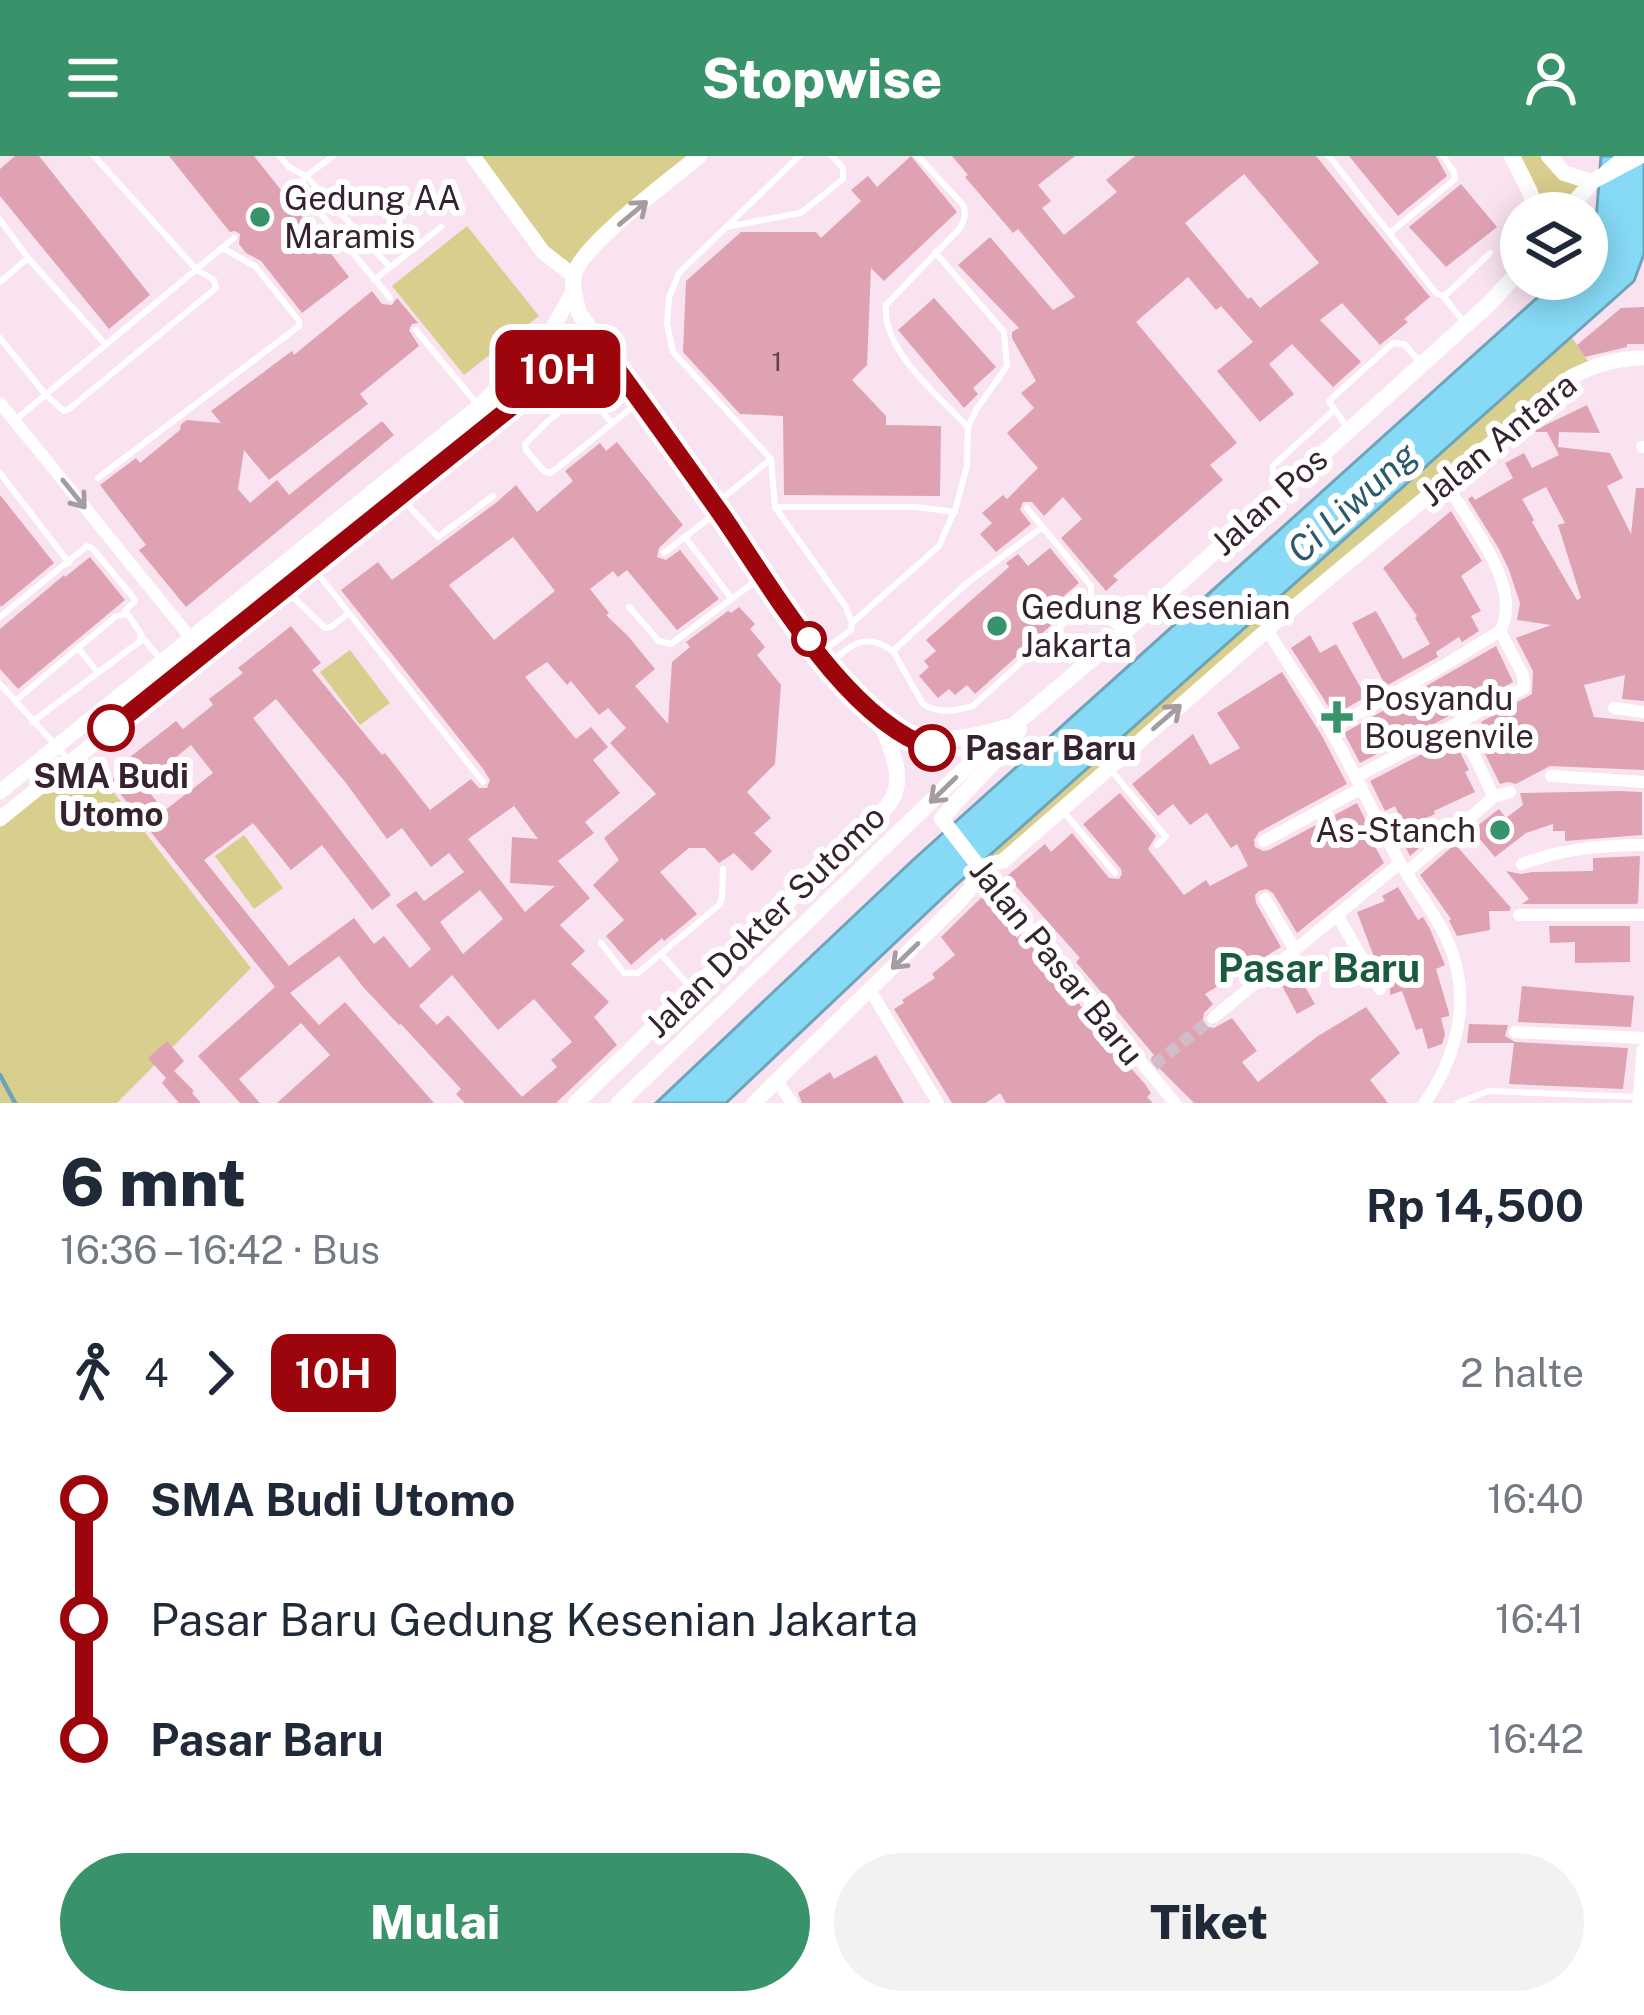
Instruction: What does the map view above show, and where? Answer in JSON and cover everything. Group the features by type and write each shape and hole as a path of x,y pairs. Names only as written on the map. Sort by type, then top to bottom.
{"main road":[{"path":"699,156 592,247 574,284 579,313 824,658 878,717 918,738 947,740 980,735 1023,718"},
{"path":"1512,156 1530,192"},
{"path":"1549,156 1564,173 1595,179"},
{"path":"1584,192 1595,179 1640,156"},
{"name":"Jalan Pos","path":"907,825 980,754 1122,634 1500,290"},
{"name":"Jalan Dokter Sutomo","path":"576,1103 890,803 897,782 878,717"},
{"path":"944,822 990,769 1023,718"},
{"name":"Jalan Dokter Sutomo","path":"619,1103 907,825"}],"street":[{"path":"0,792 478,406 543,345 574,284 543,252 472,156"},
{"path":"0,819 560,368 585,353 603,350"},
{"name":"Jalan Antara","path":"978,867 1003,861 1267,630 1570,377 1595,364 1644,358"},
{"path":"0,403 190,638"},
{"path":"1330,728 1443,666 1500,631 1506,620 1506,591 1498,569 1444,481"},
{"path":"1267,630 1330,728 1453,953 1461,1012 1451,1057 1425,1103"},
{"path":"1264,842 1526,685 1500,631"},
{"path":"1614,707 1644,712"},
{"path":"1458,722 1494,797"},
{"path":"1551,776 1644,782"},
{"path":"1213,1018 1337,915 1494,797 1510,792"},
{"name":"Jalan Pasar Baru","path":"944,822 1175,1103"},
{"path":"1522,864 1595,846 1644,844"},
{"path":"754,1103 959,902 978,867"},
{"path":"1265,899 1294,950"},
{"path":"1337,915 1380,989"},
{"path":"1519,915 1644,915"},
{"path":"870,990 938,1103"},
{"path":"1515,1033 1644,1038"},
{"path":"1640,1100 1644,1051"},
{"path":"777,1081 792,1103"}],"lane":[{"path":"0,338 60,410 69,409 216,288 212,278 197,270 94,156"},
{"path":"279,156 306,176 390,267"},
{"path":"286,196 333,156"},
{"path":"799,156 680,273 669,298 668,324 673,352 771,459 776,507 846,608 851,629 824,658"},
{"path":"726,227 806,209 843,179 843,168 832,156"},
{"path":"918,156 964,206 965,217 961,227 886,305 885,318 897,350 968,427"},
{"path":"1329,156 1466,325"},
{"path":"1390,232 1455,179 1443,156"},
{"path":"1595,179 1618,156"},
{"path":"298,186 389,298"},
{"path":"0,220 106,345"},
{"path":"374,280 441,227"},
{"path":"14,421 234,238"},
{"path":"98,478 299,326 254,266 222,248"},
{"path":"851,623 939,546 955,512 967,466 968,427 1005,372 1008,359 1004,332 934,252"},
{"path":"1443,296 1490,254"},
{"path":"0,281 28,258"},
{"path":"416,330 491,422"},
{"path":"1348,428 1329,404 1331,398 1393,343 1404,344 1422,364"},
{"path":"612,423 592,400 578,398 536,432 525,444 526,450 544,472 551,472 641,400"},
{"path":"1286,485 1273,466 1334,410"},
{"path":"664,553 771,459"},
{"path":"0,473 69,563"},
{"path":"399,495 438,536 493,496"},
{"path":"776,507 916,507 955,512"},
{"path":"1027,508 1090,586 1090,599 1122,634"},
{"path":"893,651 967,583 1041,528"},
{"path":"685,537 732,599"},
{"path":"0,617 87,546 135,601 15,701"},
{"path":"312,566 483,782"},
{"path":"629,607 659,641 670,644 763,575"},
{"path":"284,588 325,628 349,613"},
{"path":"824,658 863,640 874,640 893,651 923,704 946,711 963,709 973,706 1090,599"},
{"path":"124,612 161,661"},
{"path":"32,722 142,637"},
{"path":"78,648 98,673"},
{"path":"0,684 70,761"},
{"path":"878,717 913,742 980,754"},
{"path":"1109,768 1166,837 1157,845"},
{"path":"1061,810 1115,873"},
{"path":"601,943 624,973 638,973 719,905 723,869"},
{"path":"662,955 692,990"},
{"path":"1458,1103 1488,1090 1640,1100"}],"shaded area":[{"path":"473,156 699,156 579,265 556,264"},
{"path":"1512,156 1549,156 1592,182 1583,192 1527,192"},
{"path":"467,226 539,316 464,375 392,286"},
{"path":"1571,336 1595,365 1003,861 979,867 996,849"},
{"path":"350,650 390,703 360,725 320,672"},
{"path":"82,752 251,968 117,1103 0,1103 0,819"},
{"path":"244,835 283,888 254,909 215,856"}],"water":[{"name":"Ci Liwung","path":"1601,156 1644,156 1644,254 1634,281 954,887 726,1103 656,1103 913,860 1535,300 1608,300 1608,192 1598,192"}],"building":[{"path":"15,156 39,156 150,295 109,329 0,196 0,169"},
{"name":"Gedung AA Maramis","path":"169,156 254,156 281,190 280,200 291,202 349,277 302,313 261,261 246,253 239,244 240,234 230,232"},
{"path":"911,156 957,212 884,281 871,268 867,365 852,380 886,416 886,425 941,426 940,496 784,495 783,416 740,414 683,352 686,281 741,232 816,232 821,238 861,201 851,190 868,176 877,187"},
{"path":"952,156 1075,156 1038,185 1051,201 1042,208 1064,235 1117,192 1106,180 1135,156 1316,156 1430,297 1380,345 1342,303 1320,320 1361,362 1333,387 1292,344 1269,364 1294,394 1260,422 1217,371 1253,342 1188,277 1136,322 1237,443 1210,465 1223,480 1113,576 1118,580 1106,591 1061,538 1082,519 1063,497 1044,516 1032,502 1023,502 1020,510 1031,524 996,552 980,534 992,523 982,513 1003,495 1007,499 1038,468 1007,433 1034,408 1021,393 1036,381 1012,338 1019,328 958,265 990,237 1053,310 1075,297 1018,229 1013,233 965,177 968,175","holes":["1244,174 1319,263 1260,308 1185,223"]},
{"path":"1349,156 1436,156 1447,176 1398,216"},
{"path":"1461,184 1497,227 1446,267 1409,227"},
{"path":"372,291 382,304 392,305 397,298 418,323 409,330 419,346 360,394 368,404 269,480 244,450 238,489 250,503 277,480 289,495 382,421 394,435 186,607 139,550 146,545 100,485 136,458 140,463 187,420 221,423 211,411 292,351 294,355"},
{"path":"934,298 996,367 973,388 978,394 964,408 898,330"},
{"path":"1644,307 1644,344 1627,344 1585,357 1577,345 1621,308"},
{"path":"1587,405 1600,433 1559,432 1558,447 1610,453 1623,478 1607,486 1631,534 1636,488 1644,488 1644,701 1622,699 1625,675 1584,685 1594,717 1644,722 1644,770 1550,766 1516,784 1500,784 1477,738 1487,733 1481,722 1532,694 1533,671 1516,638 1551,625 1517,620 1520,603 1509,570 1468,499 1475,500 1513,478 1505,463 1524,453 1532,468 1559,455 1547,432 1531,432","holes":["1546,487 1565,523 1558,525 1581,598 1577,600 1522,499"]},
{"path":"617,442 683,525 659,548 657,557 666,560 680,550 719,599 677,630 627,570 618,577 613,571 590,589 609,613 606,615 655,669 635,686 668,724 672,662 690,647 686,642 739,607 755,624 750,629 765,647 757,655 781,685 775,764 747,792 771,818 754,833 772,851 752,871 734,853 719,863 705,848 689,848 660,872 697,914 631,965 606,936 624,920 593,885 619,860 604,838 656,794 610,743 626,728 608,708 599,715 571,681 567,685 547,662 525,677 576,739 591,727 608,747 593,760 620,793 585,822 594,833 558,861 590,898 560,925 585,951 571,964 609,1002 594,1017 617,1045 556,1103 465,1103 456,1094 461,1089 339,956 290,993 319,1025 345,1002 434,1103 277,1103 330,1055 301,1023 239,1079 260,1103 240,1103 198,1056 275,987 110,781 125,769 121,764 176,721 183,729 213,705 209,699 243,673 238,668 291,626 321,663 312,670 430,810 471,779 479,788 487,788 490,780 484,770 341,590 378,562 392,580 516,485 537,512 573,481 565,471 600,443 606,451","holes":["513,537 555,591 494,640 449,585","276,699 387,839 402,828 431,867 449,853 464,872 424,901 416,891 396,905 431,949 410,968 384,936 374,944 354,918 289,966 204,860 253,823 291,870 322,845 372,910 391,895 253,718","191,745 213,773 164,811 143,784","514,806 538,839 512,837 510,883 555,886 525,912 468,839","480,890 503,919 463,954 440,922","452,975 498,1030 534,999 572,1042 551,1060 557,1067 522,1097 448,1015 437,1025 419,1006"]},
{"path":"0,495 54,563 1,607 0,605"},
{"path":"1451,511 1482,561 1461,576 1481,611 1471,616 1479,631 1462,642 1459,637 1436,652 1438,657 1386,686 1352,623 1376,611 1403,659 1430,644 1417,616 1383,568"},
{"name":"Gedung Kesenian Jakarta","path":"1050,548 1079,583 1058,601 1067,611 975,694 967,685 955,695 949,689 938,698 919,676 929,667 924,661 936,651 926,640 1018,554 1028,566"},
{"path":"90,557 125,600 18,689 0,669 0,629"},
{"path":"1310,635 1320,653 1336,644 1366,697 1334,715 1291,648"},
{"path":"1496,646 1513,682 1360,763 1344,733"},
{"path":"1282,672 1347,784 1259,832 1255,847 1269,850 1357,803 1384,863 1297,933 1273,893 1259,891 1256,903 1281,947 1205,994 1213,1004 1203,1021 1214,1028 1232,1018 1257,1051 1242,1062 1258,1082 1366,1007 1400,1053 1370,1080 1388,1103 1194,1103 1151,1058 1154,1055 1076,962 1080,958 1007,876 1045,844 1051,852 1072,833 1109,878 1119,879 1121,869 1083,824 1120,793 1156,836 1148,849 1184,895 1206,880 1210,886 1248,866 1237,844 1231,848 1207,813 1190,825 1173,804 1158,816 1132,784 1193,734 1210,765 1240,748 1217,713"},
{"path":"1453,738 1475,792 1426,818 1434,835 1410,856 1399,834 1406,830 1395,806 1385,811 1370,781"},
{"path":"1642,792 1642,835 1565,841 1565,831 1553,831 1553,824 1526,833 1495,857 1472,830 1499,809 1506,818 1523,805 1520,793"},
{"path":"1455,844 1511,908 1489,911 1490,930 1457,936 1451,919 1420,875"},
{"path":"1640,856 1636,904 1522,904 1529,899 1506,871 1593,871 1593,858"},
{"path":"1398,887 1418,920 1423,917 1445,965 1436,969 1449,1016 1441,1018 1442,1044 1428,1049 1402,991 1390,995 1390,985 1357,912 1385,901 1382,896"},
{"path":"982,897 1017,938 1021,934 1105,1035 1145,1084 1153,1103 1006,1103 1000,1093 986,1103 952,1103 894,1009 935,978 932,974 955,955 941,937"},
{"path":"1549,926 1630,926 1630,962 1575,963 1575,942 1550,943"},
{"path":"1297,973 1315,1004 1297,1014 1280,982"},
{"path":"1522,986 1634,996 1631,1027 1518,1022"},
{"path":"1469,1024 1508,1025 1505,1036 1515,1042 1628,1048 1623,1089 1509,1084 1514,1043 1467,1043"},
{"path":"167,1041 184,1061 174,1071 201,1103 179,1103 148,1058"},
{"path":"876,1055 904,1103 802,1103 798,1093 830,1072 834,1079"}],"waterway":[{"path":"0,1075 15,1103"}],"tunnel":[{"path":"1154,1065 1213,1018"}],"bus line":[{"name":"10H","path":"111,728 560,368 585,353 603,350 828,664 878,717 913,742 932,748"}],"place":[{"name":"Gedung AA Maramis","path":"260,217"},
{"name":"Gedung Kesenian Jakarta","path":"997,626"},
{"name":"Posyandu Bougenvile","path":"1337,717"},
{"name":"SMA Budi Utomo","path":"111,728"},
{"name":"Pasar Baru","path":"932,748"},
{"name":"As-Stanch","path":"1500,830"}],"district":[{"name":"Pasar Baru","path":"1319,968"}]}
